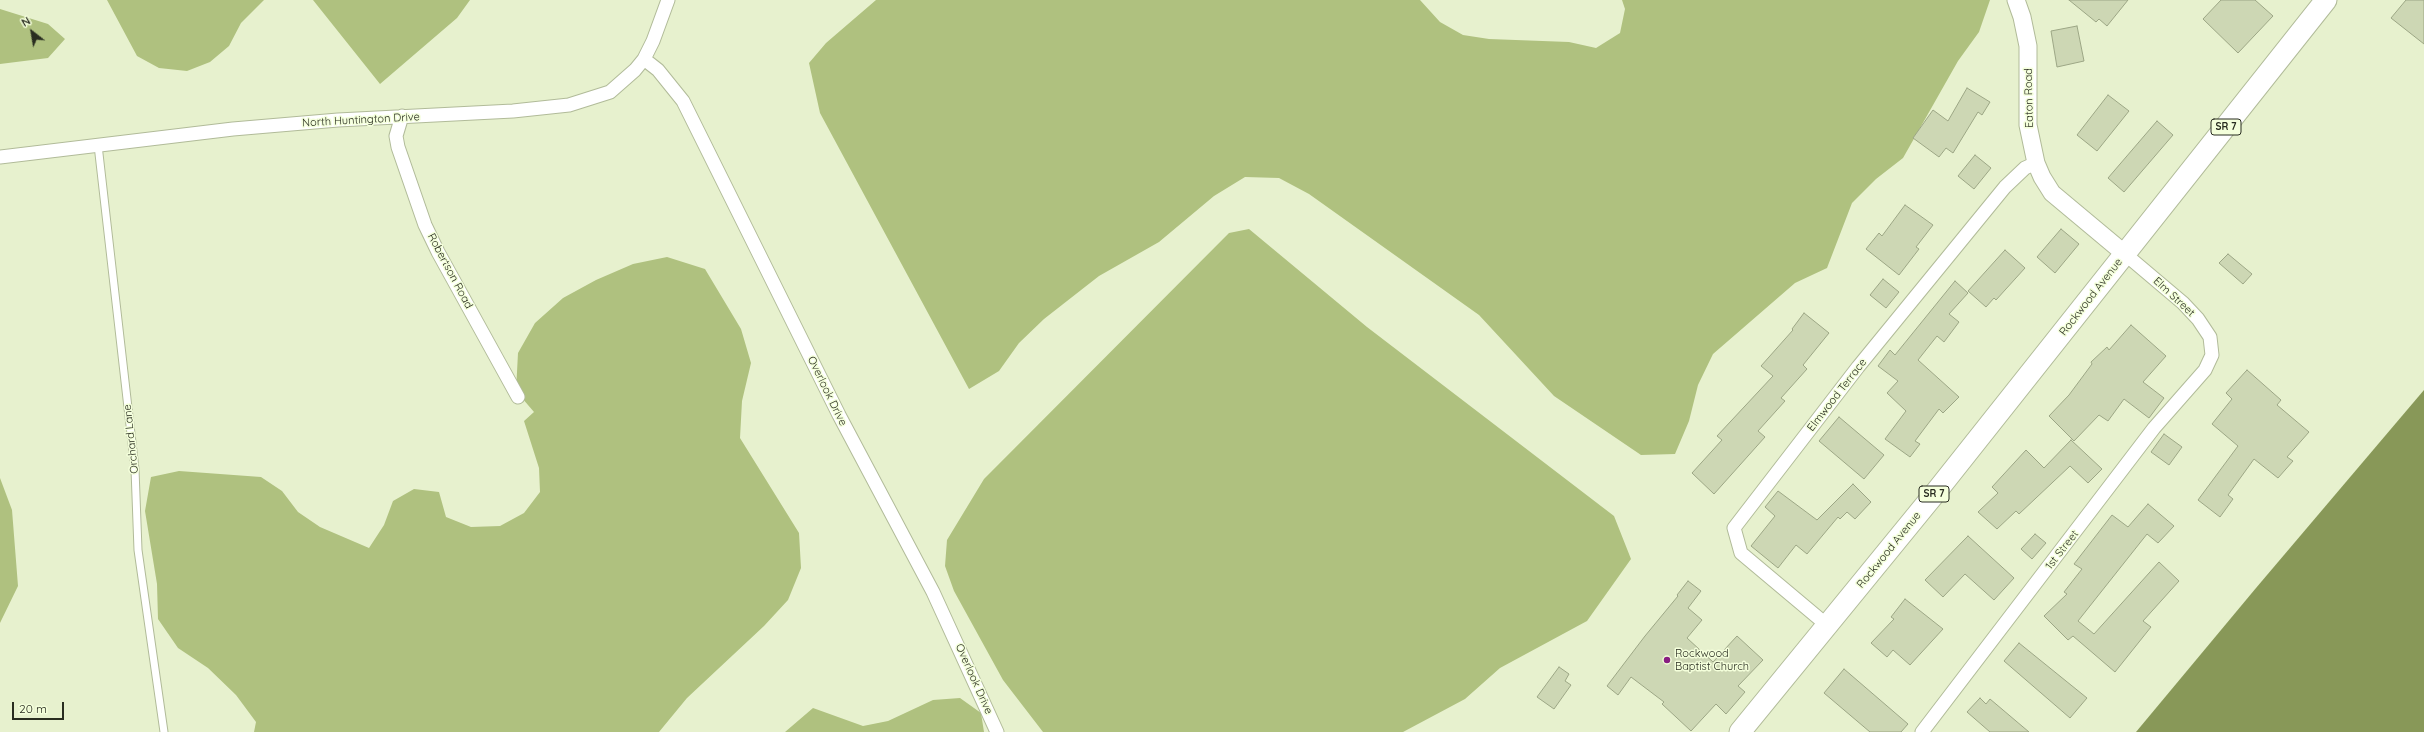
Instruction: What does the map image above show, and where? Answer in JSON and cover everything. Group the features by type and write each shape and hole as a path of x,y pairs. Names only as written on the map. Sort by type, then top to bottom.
{"main road":[{"name":"SR 7","path":"2125,254 2326,0"},
{"name":"Rockwood Avenue","path":"1740,732 1828,626 2125,254"}],"street":[{"name":"North Huntington Drive","path":"0,157 233,129 402,116 513,111 569,105 610,92 624,81 644,59 668,0"},
{"name":"Eaton Road","path":"2016,0 2028,46 2028,125 2036,163 2052,193 2125,254"},
{"name":"Overlook Drive","path":"644,59 658,70 683,101 839,416 933,592 997,732"},
{"name":"Robertson Road","path":"402,116 396,136 398,147 425,224 441,259 518,397"},
{"name":"Elmwood Terrace","path":"1828,626 1741,552 1734,528 1858,367 2005,187 2025,168 2036,163"},
{"name":"Elm Street","path":"2125,254 2183,303 2198,319 2210,337 2212,355 2205,370"},
{"name":"1st Street","path":"1922,732 2154,428 2205,370"}],"lane":[{"name":"Orchard Lane","path":"98,145 135,470 138,550 164,732"}],"shaded area":[{"path":"107,0 264,0 241,23 229,46 210,62 187,71 159,68 137,56"},
{"path":"313,0 470,0 457,18 380,84"},
{"path":"876,0 1420,0 1440,22 1463,35 1489,39 1569,42 1596,48 1620,33 1625,9 1622,0 1990,0 1979,32 1958,61 1903,158 1876,179 1852,203 1827,268 1795,283 1713,354 1698,385 1689,421 1675,454 1641,455 1554,396 1479,315 1309,194 1279,178 1245,177 1214,196 1159,242 1099,276 1044,319 1019,343 999,371 969,389 820,113 809,63 826,43"},
{"path":"0,9 48,24 65,39 48,58 0,64"},
{"path":"1249,229 1367,327 1614,516 1631,559 1587,621 1500,668 1465,699 1403,732 1043,732 1003,680 954,591 945,566 947,540 984,479 1229,233"},
{"path":"667,257 705,269 741,329 751,363 742,401 740,438 799,533 801,568 788,600 764,626 687,698 659,732 254,732 256,722 236,695 208,668 178,648 158,619 157,584 145,511 151,477 179,471 261,477 282,491 298,512 320,527 369,548 384,525 393,501 414,489 439,492 446,517 471,527 500,526 524,513 540,492 539,468 524,421 534,412 516,391 518,353 535,323 563,298 596,280 633,264"},
{"path":"2424,390 2424,732 2136,732 2256,588"},
{"path":"0,478 12,510 18,586 0,623"},
{"path":"960,698 981,713 984,732 785,732 813,708 863,726 888,721 933,700"}],"building":[{"path":"2069,0 2128,0 2107,26 2099,19 2096,22"},
{"path":"2221,0 2255,0 2273,16 2238,53 2203,19"},
{"path":"2406,0 2424,0 2424,44 2391,18"},
{"path":"2077,26 2084,61 2057,67 2051,31"},
{"path":"1967,88 1990,102 1982,115 1978,112 1953,153 1946,148 1939,157 1913,138 1933,110 1948,121"},
{"path":"2108,95 2129,111 2097,151 2077,135"},
{"path":"2157,121 2173,135 2124,192 2108,178"},
{"path":"1975,155 1991,168 1974,189 1958,176"},
{"path":"1905,205 1933,225 1916,247 1919,249 1899,275 1866,249 1879,233 1882,236"},
{"path":"2061,229 2079,244 2055,273 2037,257"},
{"path":"2005,250 2025,268 1996,300 1994,298 1986,307 1968,291"},
{"path":"2228,254 2252,274 2243,284 2219,263"},
{"path":"1883,279 1899,292 1886,308 1870,295"},
{"path":"1955,281 1968,293 1949,314 1959,322 1944,342 1937,336 1918,360 1959,397 1943,413 1939,409 1915,441 1920,444 1910,457 1885,439 1906,411 1887,393 1898,381 1878,366 1890,350 1895,355"},
{"path":"1804,313 1829,333 1803,365 1807,369 1781,398 1785,401 1758,431 1765,437 1714,494 1692,473 1722,440 1717,436 1773,376 1761,366 1793,330 1792,329"},
{"path":"2131,325 2166,356 2143,382 2164,398 2149,418 2124,399 2108,421 2099,415 2074,441 2049,416 2069,395 2092,364 2091,362 2107,347 2109,350"},
{"path":"2247,370 2281,400 2277,405 2309,432 2287,457 2293,461 2278,478 2254,459 2228,495 2233,499 2220,517 2198,500 2238,446 2212,424 2232,399 2226,393"},
{"path":"1839,417 1884,455 1864,479 1819,441"},
{"path":"2164,434 2182,447 2169,465 2151,452"},
{"path":"2071,440 2102,469 2088,483 2070,466 2019,514 2016,511 1997,529 1978,512 1998,493 1992,487 2026,450 2044,468"},
{"path":"1853,484 1871,502 1855,519 1847,512 1840,519 1838,517 1807,554 1796,545 1778,568 1751,546 1775,516 1765,507 1778,491 1817,520"},
{"path":"2148,504 2174,526 2158,543 2147,534 2078,621 2094,634 2159,562 2179,581 2143,621 2151,627 2115,672 2073,636 2068,640 2044,616 2067,594 2064,592 2082,569 2074,564 2112,515 2128,527"},
{"path":"2035,534 2046,543 2032,559 2021,549"},
{"path":"1968,536 2014,578 1994,600 1965,574 1943,597 1925,580"},
{"path":"1688,581 1701,591 1688,608 1702,620 1687,638 1713,662 1737,636 1763,660 1738,686 1745,692 1726,714 1716,704 1691,731 1662,704 1664,702 1631,677 1618,695 1607,686 1678,596 1677,595"},
{"path":"1905,599 1943,629 1910,665 1893,650 1887,657 1871,643 1894,619 1891,617"},
{"path":"2019,643 2087,698 2070,718 2004,661"},
{"path":"1559,667 1569,674 1565,681 1571,685 1554,709 1537,697"},
{"path":"1844,669 1908,724 1901,732 1870,732 1824,693"},
{"path":"1980,698 1986,704 1990,699 2029,732 1990,732 1967,712"}],"place":[{"name":"Rockwood Baptist Church","path":"1667,660"}]}
